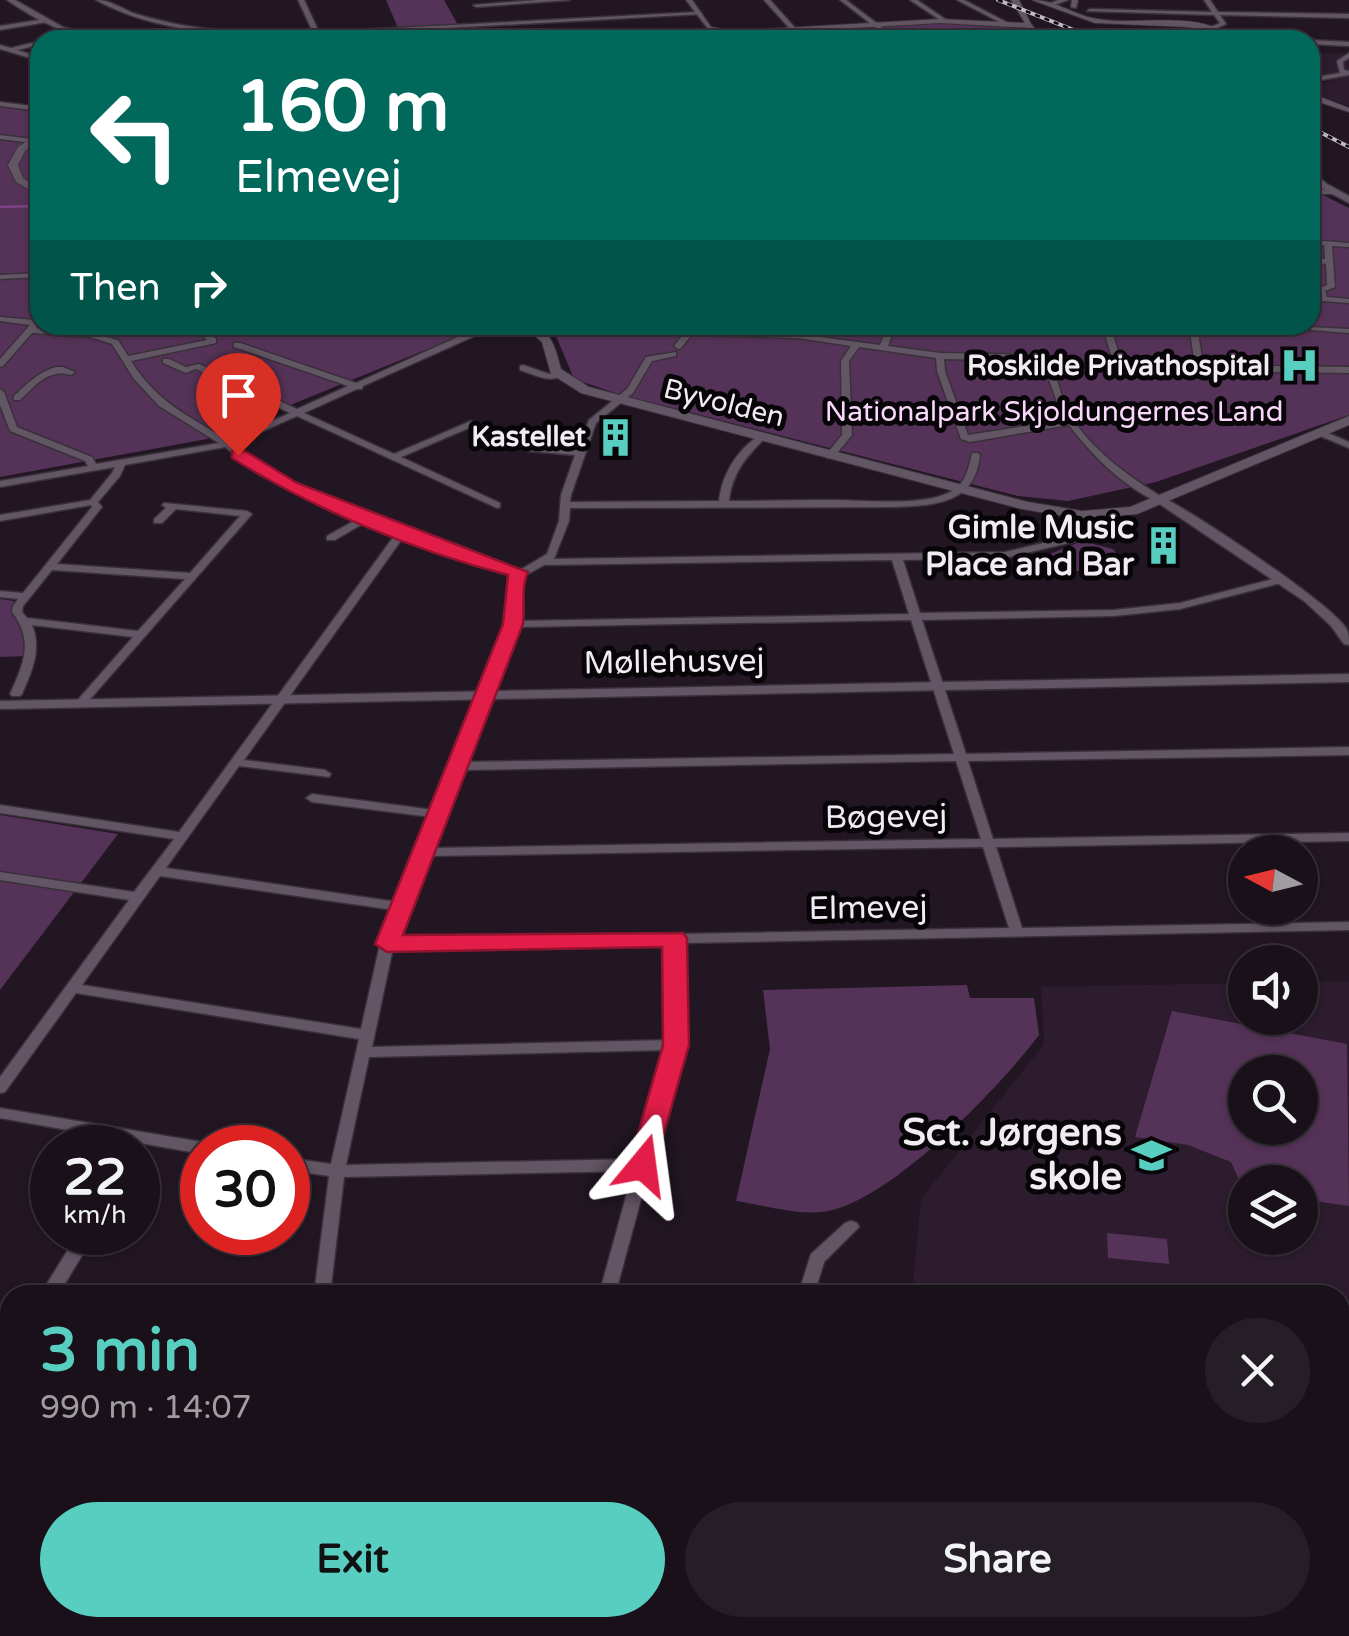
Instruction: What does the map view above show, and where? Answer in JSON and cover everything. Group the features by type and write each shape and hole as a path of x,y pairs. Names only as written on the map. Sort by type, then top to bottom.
{"main road":[{"path":"794,30 945,21 1030,26 1015,0"},
{"path":"1036,0 1094,21 1217,30"},
{"path":"1320,100 1348,111"},
{"path":"30,145 16,156 14,172 30,185"},
{"path":"541,335 548,340 551,364 559,376"},
{"name":"Byvolden","path":"559,376 616,401 1052,510 1082,515 1132,511 1158,499"},
{"path":"1158,499 1206,483 1349,420"},
{"name":"Byvolden","path":"1052,510 1099,510 1158,499"}],"street":[{"path":"10,0 66,30"},
{"path":"99,0 138,16 249,30"},
{"path":"301,0 315,30"},
{"path":"481,30 483,24 474,2 567,0"},
{"path":"689,0 711,30"},
{"path":"767,0 794,30"},
{"path":"844,0 884,30"},
{"path":"913,0 945,21"},
{"path":"960,0 1011,26"},
{"path":"1054,4 1066,0"},
{"path":"1207,0 1222,25 1214,28"},
{"path":"1150,3 1155,12"},
{"path":"1090,11 1349,16"},
{"path":"400,30 699,14"},
{"path":"0,28 45,21"},
{"path":"1030,26 1032,30"},
{"path":"1320,43 1349,44"},
{"path":"9,51 30,46"},
{"path":"0,50 30,56"},
{"path":"1348,73 1341,71 1340,62 1349,54"},
{"path":"24,62 30,60"},
{"path":"1320,78 1348,73"},
{"path":"0,104 30,108"},
{"path":"0,137 30,139"},
{"path":"1320,180 1349,200"},
{"path":"1320,192 1334,192"},
{"path":"1320,243 1349,245"},
{"path":"1328,243 1331,286 1321,289 1324,299 1349,301"},
{"path":"1320,261 1329,262"},
{"path":"2,279 30,277"},
{"path":"0,319 30,323"},
{"path":"1320,329 1349,331"},
{"path":"0,364 30,330"},
{"path":"93,335 115,342 137,377 162,404 227,444 259,470 286,485 474,561 518,572 546,562 897,558 1034,551 1082,534 1082,515"},
{"path":"128,359 213,341 207,335"},
{"path":"0,484 227,444 474,335"},
{"path":"546,562 564,521 580,453 594,419 638,381 648,359 676,350 687,335"},
{"path":"810,335 883,348 919,348 940,356 1349,370"},
{"path":"883,348 888,335"},
{"path":"1109,335 1118,364"},
{"path":"1194,335 1199,366"},
{"path":"830,456 847,435 845,361 856,344"},
{"path":"237,345 359,387"},
{"path":"940,356 941,371 962,434 970,440 1071,422"},
{"path":"166,360 186,370 196,366 498,505"},
{"path":"1044,362 1071,422 1116,468 1322,609 1349,641"},
{"path":"71,372 64,368 49,370 21,394 2,392 13,429 89,459 94,468"},
{"path":"523,368 548,377 559,376"},
{"path":"394,457 471,424 531,449 580,453"},
{"path":"1321,432 1349,445"},
{"path":"724,504 728,476 744,452 760,438"},
{"path":"565,505 909,502 954,495 974,472 975,455"},
{"path":"0,518 93,502 118,474 120,465"},
{"path":"93,502 97,506 17,612 27,620 141,635"},
{"path":"82,703 247,514 170,505 158,521"},
{"path":"332,538 366,518"},
{"path":"0,1088 402,532"},
{"path":"897,558 1017,933"},
{"path":"52,567 193,576"},
{"path":"323,1285 336,1170 387,944 513,624 517,598 514,582 518,572"},
{"path":"513,624 1114,614 1195,603 1281,580"},
{"path":"0,594 26,597"},
{"path":"16,694 34,655 27,620"},
{"name":"Møllehusvej","path":"0,705 1349,678"},
{"path":"457,766 1349,751"},
{"path":"234,762 325,774"},
{"path":"312,798 438,814"},
{"path":"0,808 181,836"},
{"name":"Bøgevej","path":"424,852 1349,837"},
{"path":"156,871 402,907"},
{"path":"0,892 6,877 137,896"},
{"name":"Elmevej","path":"387,944 1349,926"},
{"path":"610,1285 676,1045 674,938"},
{"path":"71,988 367,1035"},
{"path":"364,1052 676,1045"},
{"path":"0,1113 71,1125"},
{"path":"310,1167 336,1170 643,1165"},
{"path":"809,1285 817,1259 851,1227"},
{"path":"55,1285 74,1255"}],"shaded area":[{"path":"1349,53 1349,106 1320,96 1320,84 1334,80 1320,73 1320,54"},
{"name":"Sct. Jørgens skole","path":"1349,981 1349,1285 913,1285 921,1199 1044,1044 1041,987 1228,983 1228,1035 1318,1035 1318,982"}],"green space":[{"path":"386,0 444,0 458,25 398,28"},
{"path":"940,23 1035,30 818,30"},
{"path":"0,107 30,111 30,335 462,335 207,439 0,477"},
{"name":"Nationalpark Skjoldungernes Land","path":"1320,194 1349,208 1349,415 1156,482 1068,501 1018,496 618,394 574,379 556,336 1320,335"},
{"path":"1082,541 1113,549 1118,555 1115,557 1126,558 1118,562 1122,566 1059,572 1050,554"},
{"path":"0,599 14,601 12,612 22,624 27,656 0,657"},
{"path":"0,815 118,834 0,990"},
{"path":"967,985 970,998 1034,998 1039,1035 970,1113 908,1168 847,1205 811,1213 736,1201 770,1049 763,990"},
{"path":"1172,1011 1228,1022 1228,1035 1299,1035 1347,1044 1349,1206 1318,1202 1318,1165 1232,1165 1188,1145 1135,1137"},
{"path":"1107,1233 1167,1239 1169,1264 1108,1258"}],"waterway":[{"path":"0,207 30,206"}],"railway":[{"path":"998,0 1074,30"},
{"path":"1320,132 1349,147"}],"place":[{"name":"Roskilde Privathospital","path":"1300,366"},
{"name":"Kastellet","path":"616,437"},
{"name":"Gimle Music Place and Bar","path":"1164,546"},
{"name":"Sct. Jørgens skole","path":"1152,1155"}],"route":[{"path":"238,455 291,487 474,561 518,572 514,578 517,598 513,624 387,944 674,938 676,1045 643,1165"}]}
